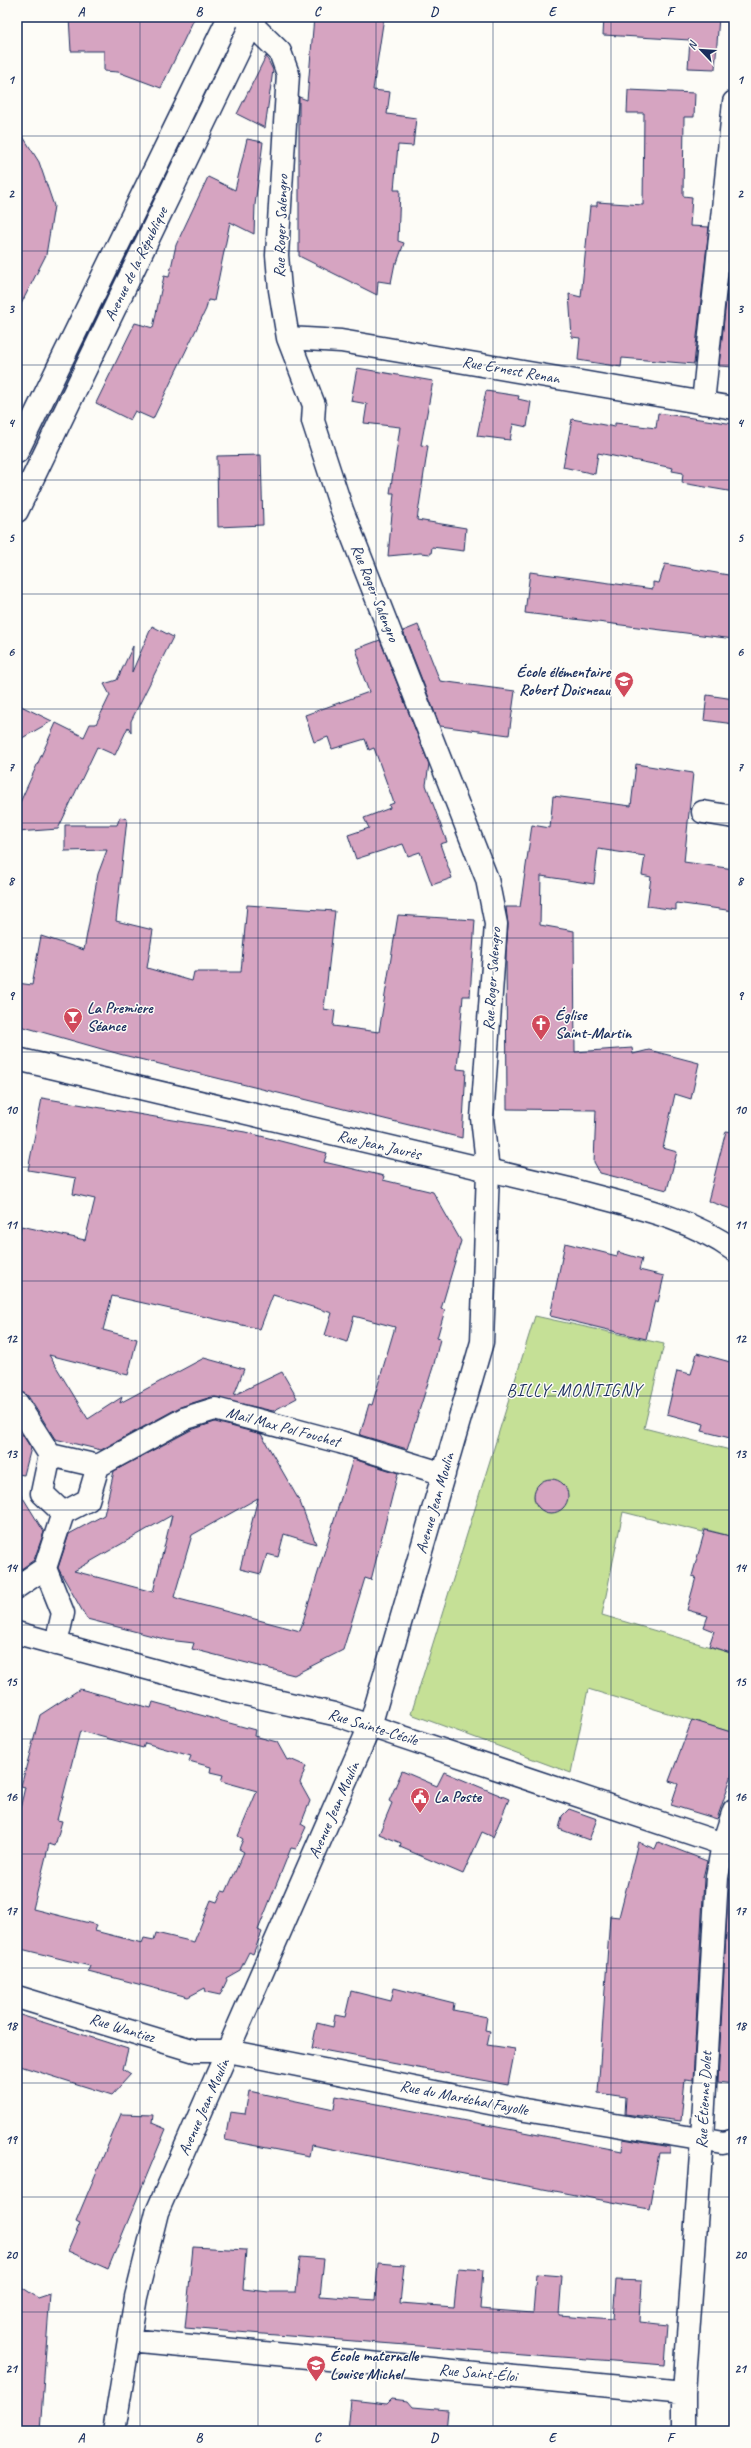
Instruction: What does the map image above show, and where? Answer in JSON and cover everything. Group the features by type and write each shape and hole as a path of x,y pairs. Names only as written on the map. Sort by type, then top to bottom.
{"street":[{"name":"Avenue de la République","path":"17,452 229,17"},
{"name":"Avenue de la République","path":"17,511 250,19"},
{"name":"Rue Roger Salengro","path":"250,19 280,52 288,74 277,255 280,290 288,338 314,405 313,421 342,510 487,879 496,924 482,1118 488,1171"},
{"path":"704,403 734,102"},
{"name":"Rue Ernest Renan","path":"288,338 341,341 734,408"},
{"path":"703,812 734,817"},
{"name":"Rue Jean Jaurès","path":"17,1059 569,1189 659,1214 690,1225 734,1250"},
{"name":"Avenue Jean Moulin","path":"114,2431 136,2297 157,2212 370,1726 482,1342 488,1171"},
{"path":"17,1403 50,1456 42,1493 63,1513"},
{"name":"Mail Max Pol Fouchet","path":"98,1466 186,1418 215,1409 340,1442 444,1474"},
{"path":"17,1586 45,1568 63,1513 88,1500 98,1466 50,1456"},
{"path":"45,1568 63,1613 56,1644"},
{"name":"Rue Sainte-Cécile","path":"17,1633 223,1689 334,1714 723,1844"},
{"name":"Rue Étienne Dolet","path":"684,2431 684,2393 702,2139 716,1877 723,1844 734,1810"},
{"name":"Rue Wantiez","path":"17,1997 195,2051 228,2051"},
{"name":"Rue du Maréchal Fayolle","path":"228,2051 525,2110 723,2143 734,2140"},
{"name":"Rue Saint-Éloi","path":"129,2340 684,2393"}],"green space":[{"path":"535,1316 664,1344 644,1428 734,1451 734,1537 704,1529 703,1532 623,1512 602,1615 734,1654 734,1733 588,1689 571,1773 411,1714"}],"building":[{"path":"69,17 195,17 161,88 118,72 104,71 104,51 71,51"},
{"path":"314,17 384,17 373,90 390,92 387,114 416,118 413,146 398,145 394,190 400,190 398,241 404,243 397,263 395,263 391,283 378,281 377,295 299,256 299,97 307,100"},
{"path":"604,17 719,17 715,69 688,68 690,40 603,35"},
{"path":"266,56 273,70 265,128 237,114"},
{"path":"628,90 695,93 694,117 684,117 683,196 692,197 690,226 709,227 694,364 622,358 621,367 578,360 580,338 572,337 569,294 581,297 590,206 597,206 597,202 643,205 644,113 627,113"},
{"path":"17,127 39,162 54,206 46,255 17,312"},
{"path":"247,139 263,142 255,205 254,234 230,222 214,301 208,300 206,309 153,419 135,411 130,420 96,403 135,323 153,328 164,276 169,277 176,245 208,177 235,190"},
{"path":"734,228 734,367 719,366"},
{"path":"357,368 433,381 421,445 428,446 417,520 466,528 464,551 432,547 431,554 420,553 388,556 394,493 390,493 400,427 364,423 367,404 351,401"},
{"path":"486,391 519,396 518,399 531,402 527,427 513,424 510,440 477,436"},
{"path":"658,413 734,424 734,492 682,483 683,473 672,471 673,468 598,453 595,474 563,467 572,419 615,427 615,423 656,428"},
{"path":"261,455 263,525 218,527 217,456"},
{"path":"665,564 734,576 734,639 525,613 530,572 653,589 653,582 659,583"},
{"path":"418,625 440,681 515,691 509,735 440,726 403,631"},
{"path":"152,626 173,637 131,721 131,732 128,727 115,755 97,747 58,829 17,832 17,809 56,723 84,737 90,724 96,724 110,695 104,684 117,680 133,646 132,672"},
{"path":"380,640 429,764 426,785 447,842 440,844 452,878 432,885 420,852 408,856 403,844 356,859 348,835 369,828 364,818 390,808 389,805 394,803 374,748 369,750 365,739 332,749 328,737 314,742 305,715 369,692 358,662 360,661 356,649"},
{"path":"707,695 734,699 734,724 704,720"},
{"path":"17,704 52,721 17,741"},
{"path":"636,764 693,773 684,862 734,869 734,911 676,903 676,910 647,906 651,877 642,875 645,856 598,849 594,884 541,876 540,925 574,931 575,1052 632,1048 633,1054 649,1050 699,1063 691,1099 675,1094 663,1148 677,1152 667,1190 600,1173 594,1162 596,1110 507,1109 506,953 508,925 506,907 520,907 532,825 550,828 553,796 631,806"},
{"path":"120,817 127,819 116,921 153,930 147,968 192,981 194,972 241,972 247,905 335,911 324,1009 335,1011 333,1026 379,1032 398,915 475,920 470,996 463,996 457,1069 466,1070 462,1138 123,1055 17,1025 17,983 32,985 41,936 84,950 98,874 107,850 65,851 65,825 117,825"},
{"path":"42,1098 245,1132 327,1153 324,1162 384,1176 383,1180 433,1192 461,1241 441,1309 445,1310 437,1338 440,1339 434,1364 407,1449 360,1435 369,1404 372,1405 395,1327 354,1316 347,1342 325,1335 332,1313 273,1295 260,1329 112,1296 103,1330 137,1339 128,1375 49,1355 88,1419 122,1397 120,1403 204,1358 244,1369 234,1395 282,1372 297,1398 273,1411 211,1397 180,1407 101,1450 55,1439 28,1396 17,1391 17,1246 21,1226 85,1240 95,1199 73,1194 76,1178 28,1170"},
{"path":"726,1131 734,1132 734,1210 708,1201"},
{"path":"565,1243 617,1256 618,1252 642,1259 639,1270 664,1276 658,1302 655,1300 646,1339 550,1316"},
{"path":"697,1353 734,1363 734,1439 702,1431 704,1424 667,1414 677,1371 691,1374"},
{"path":"215,1422 261,1434 300,1502 316,1544 284,1534 278,1557 267,1554 261,1574 240,1569 258,1498 192,1535 174,1597 300,1631 353,1459 398,1473 371,1580 365,1578 343,1650 294,1675 192,1649 194,1643 168,1640 87,1619 58,1568 69,1534 104,1515 114,1471 191,1430","holes":["172,1515 153,1592 74,1571"]},
{"path":"17,1426 31,1448 24,1475 17,1474"},
{"path":"551,1479 563,1484 568,1496 563,1508 551,1513 539,1508 534,1496 539,1484"},
{"path":"17,1488 44,1532 34,1560 17,1572"},
{"path":"705,1530 734,1537 734,1654 709,1646 714,1631 704,1627 708,1616 687,1610 696,1577 692,1576"},
{"path":"80,1689 151,1708 153,1702 255,1730 254,1736 277,1742 287,1760 290,1759 306,1766 300,1783 310,1801 301,1824 306,1827 296,1849 291,1848 258,1930 262,1932 253,1954 249,1952 240,1970 226,1978 227,1980 220,1995 206,1992 205,1988 188,1997 88,1971 90,1966 17,1948 17,1822 25,1787 21,1786 40,1715","holes":["80,1731 143,1748 145,1743 191,1756 189,1761 211,1767 210,1772 223,1775 221,1781 257,1791 238,1836 243,1839 239,1849 244,1852 226,1892 222,1891 217,1902 211,1900 194,1942 156,1933 154,1940 144,1938 142,1943 95,1931 97,1925 33,1909 49,1844 55,1846 62,1821 57,1820"]},
{"path":"692,1720 734,1733 734,1769 717,1819 671,1805 678,1784 669,1781"},
{"path":"402,1771 437,1786 444,1772 509,1799 493,1837 482,1832 463,1874 400,1847 401,1843 379,1834 392,1803 389,1801"},
{"path":"569,1809 597,1819 589,1840 559,1829 562,1816"},
{"path":"638,1842 655,1849 658,1842 707,1861 703,1878 693,2080 685,2079 681,2121 625,2114 626,2097 598,2093 610,1916 619,1917"},
{"path":"729,1879 734,1879 734,2084 718,2082"},
{"path":"394,1988 454,2003 453,2010 487,2017 485,2030 490,2031 487,2045 515,2049 508,2085 312,2048 317,2023 333,2027 335,2015 345,2017 351,1991 391,2001"},
{"path":"17,2014 128,2049 123,2069 131,2074 112,2095 17,2065"},
{"path":"249,2091 334,2109 336,2096 622,2151 623,2139 670,2147 670,2153 659,2153 649,2209 311,2145 309,2156 225,2140 230,2112 245,2114"},
{"path":"121,2114 153,2115 152,2123 166,2129 108,2269 68,2251 80,2223 76,2221"},
{"path":"193,2247 246,2250 243,2289 269,2292 296,2292 300,2257 324,2259 320,2296 375,2300 378,2263 404,2265 400,2303 454,2307 458,2268 483,2270 480,2309 533,2313 536,2274 550,2275 562,2276 559,2315 613,2319 616,2280 642,2281 640,2322 668,2325 665,2365 185,2328"},
{"path":"17,2284 38,2298 50,2294 40,2431 17,2431"},
{"path":"392,2399 408,2401 413,2407 448,2410 446,2431 348,2431 351,2400 387,2404"}],"place":[{"name":"École élémentaire Robert Doisneau","path":"624,698"},
{"name":"La Premiere Séance","path":"73,1034"},
{"name":"Église Saint-Martin","path":"541,1041"},
{"name":"La Poste","path":"420,1814"},
{"name":"École maternelle Louise Michel","path":"316,2382"}],"district":[{"name":"BILLY-MONTIGNY","path":"574,1390"}]}
